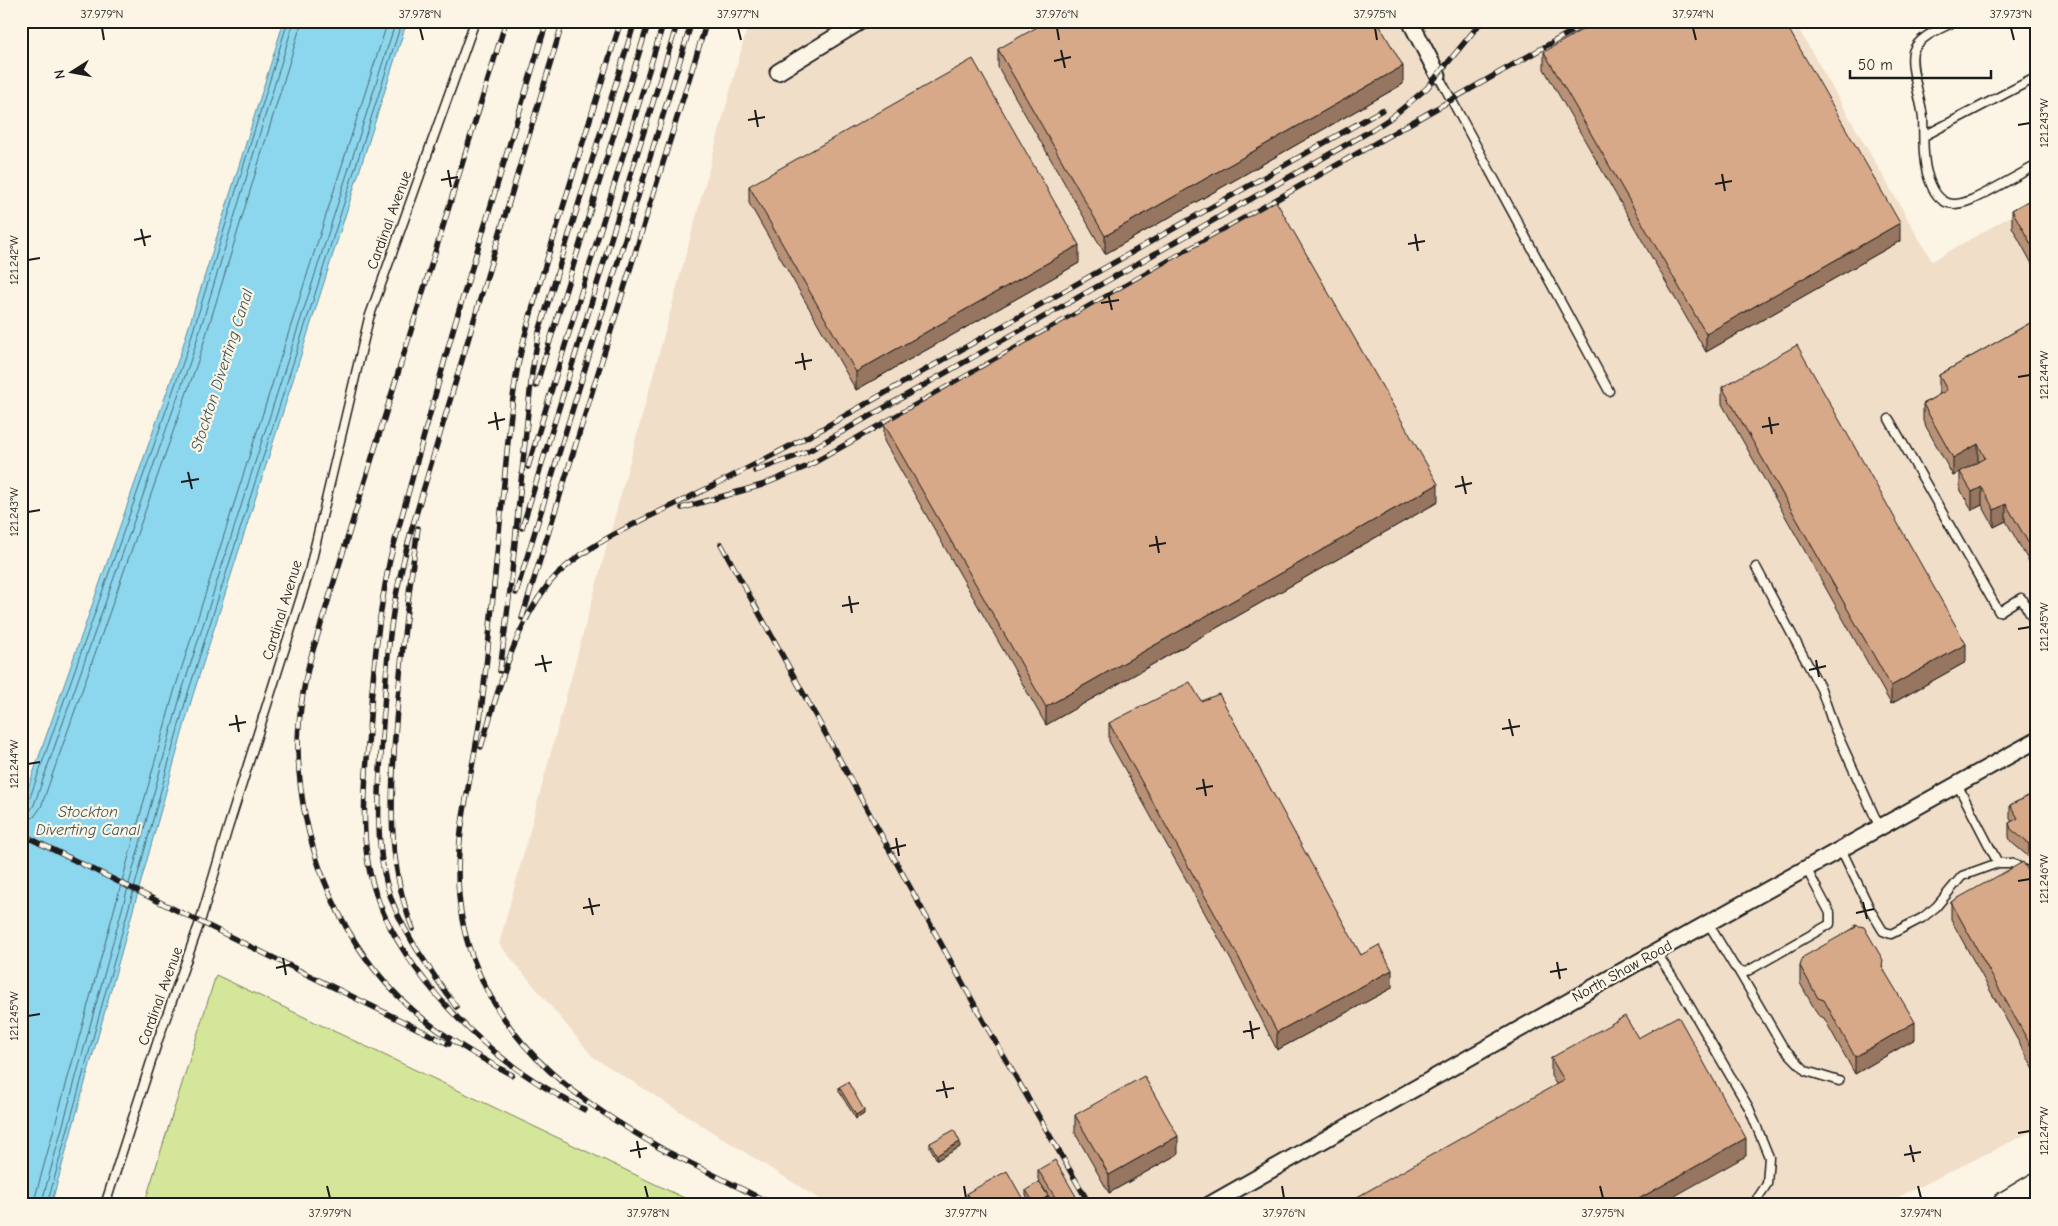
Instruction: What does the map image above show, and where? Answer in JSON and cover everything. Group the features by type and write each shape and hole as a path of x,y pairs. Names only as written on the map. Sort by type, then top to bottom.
{"highway":[{"path":"2007,1205 2037,1187"}],"street":[{"path":"778,72 861,21"},
{"path":"1410,21 1438,74"},
{"name":"North Shaw Road","path":"1209,1205 1232,1199 1656,952 2037,740"}],"lane":[{"name":"Cardinal Avenue","path":"105,1205 158,1040 200,922 309,572 369,318 474,21"},
{"path":"1956,21 1923,39 1913,51 1912,64 1922,106 1926,171 1932,189 1938,197 1948,203 1958,205 1970,202 2037,165"},
{"path":"1438,74 1609,391"},
{"path":"1924,136 2037,77"},
{"path":"1889,419 1999,612 2021,598 2037,626"},
{"path":"1756,567 1820,689 1834,727 1880,828"},
{"path":"1958,784 1998,863"},
{"path":"1841,849 1871,911 1883,931 1892,934 1922,918 1936,907 1962,876 1998,863 2012,863 2037,877"},
{"path":"1738,970 1746,972 1830,924 1830,913 1806,868"},
{"path":"1708,923 1738,970 1782,1047 1806,1071 1839,1081"},
{"path":"1656,952 1674,979 1749,1108 1769,1157 1767,1184 1753,1205"}],"shaded area":[{"path":"749,21 1794,21 1932,261 2037,201 2037,1129 1882,1205 829,1205 593,1057 499,944"}],"green space":[{"path":"216,975 699,1205 144,1205"}],"water":[{"name":"Stockton Diverting Canal","path":"284,21 407,21 192,698 51,1205 21,1205 21,808 181,352"}],"building":[{"path":"1048,21 1377,21 1403,66 1105,236 998,49"},
{"path":"1597,21 1784,21 1900,223 1706,334 1544,52"},
{"path":"973,59 1079,245 856,372 749,186"},
{"path":"2037,196 2037,255 2012,210"},
{"path":"1276,201 1438,484 1046,707 884,424"},
{"path":"2037,319 2037,558 2006,504 1994,510 1982,487 1972,492 1960,472 1985,458 1978,444 1953,458 1923,404 1947,390 1939,375"},
{"path":"1797,345 1966,644 1891,686 1722,387"},
{"path":"1190,682 1201,701 1219,694 1361,955 1379,945 1392,970 1277,1032 1237,954 1109,723"},
{"path":"2037,792 2037,849 2033,842 2029,844 2011,829 2009,823 2018,818 2010,805"},
{"path":"2023,862 2037,887 2037,1057 1951,902"},
{"path":"1855,925 1864,927 1883,960 1882,967 1915,1022 1855,1057 1824,1000 1818,998 1800,966 1803,957 1856,927"},
{"path":"1625,1016 1638,1038 1678,1016 1746,1138 1628,1205 1343,1205 1564,1080 1551,1058"},
{"path":"1144,1076 1178,1136 1109,1175 1075,1115"},
{"path":"848,1082 864,1110 856,1115 839,1087"},
{"path":"954,1130 960,1142 937,1155 930,1143"},
{"path":"1055,1160 1081,1205 1060,1205 1038,1170"},
{"path":"1007,1171 1025,1203 1021,1205 974,1205 967,1193"},
{"path":"1039,1182 1048,1196 1035,1205 1026,1190"}],"railway":[{"path":"506,21 310,660 301,704 298,747 300,781 313,848 338,912 355,942 375,970 397,995 423,1019 466,1049 512,1075"},
{"path":"547,21 453,330 390,559 382,602 374,666 364,814 368,863 375,890 385,917 399,943 416,968 454,1015 496,1053 539,1084 585,1110"},
{"path":"456,1007 427,965 400,920 388,889 384,870 379,833 379,795 388,649 396,597 412,528 563,21"},
{"path":"621,21 538,288 519,360 510,421 481,712 461,834 458,864 459,894 463,924 472,956 487,990 505,1020 526,1047 549,1071 603,1113 664,1150"},
{"path":"500,671 532,372 539,332 635,21"},
{"path":"536,386 649,21"},
{"path":"528,467 664,21"},
{"path":"522,528 678,21"},
{"path":"516,593 692,21"},
{"path":"522,618 707,21"},
{"path":"755,471 810,450 1372,130 1392,117 1427,88 1482,21"},
{"path":"682,508 762,485 808,466 1590,21"},
{"path":"481,747 500,684 524,623 547,586 578,557 617,533 729,478 820,430 1382,110"},
{"path":"413,929 404,904 398,878 394,853 392,801 400,673 418,528"},
{"path":"721,544 988,1029 1090,1205"},
{"path":"21,834 449,1044"},
{"path":"658,1147 774,1205"}]}
